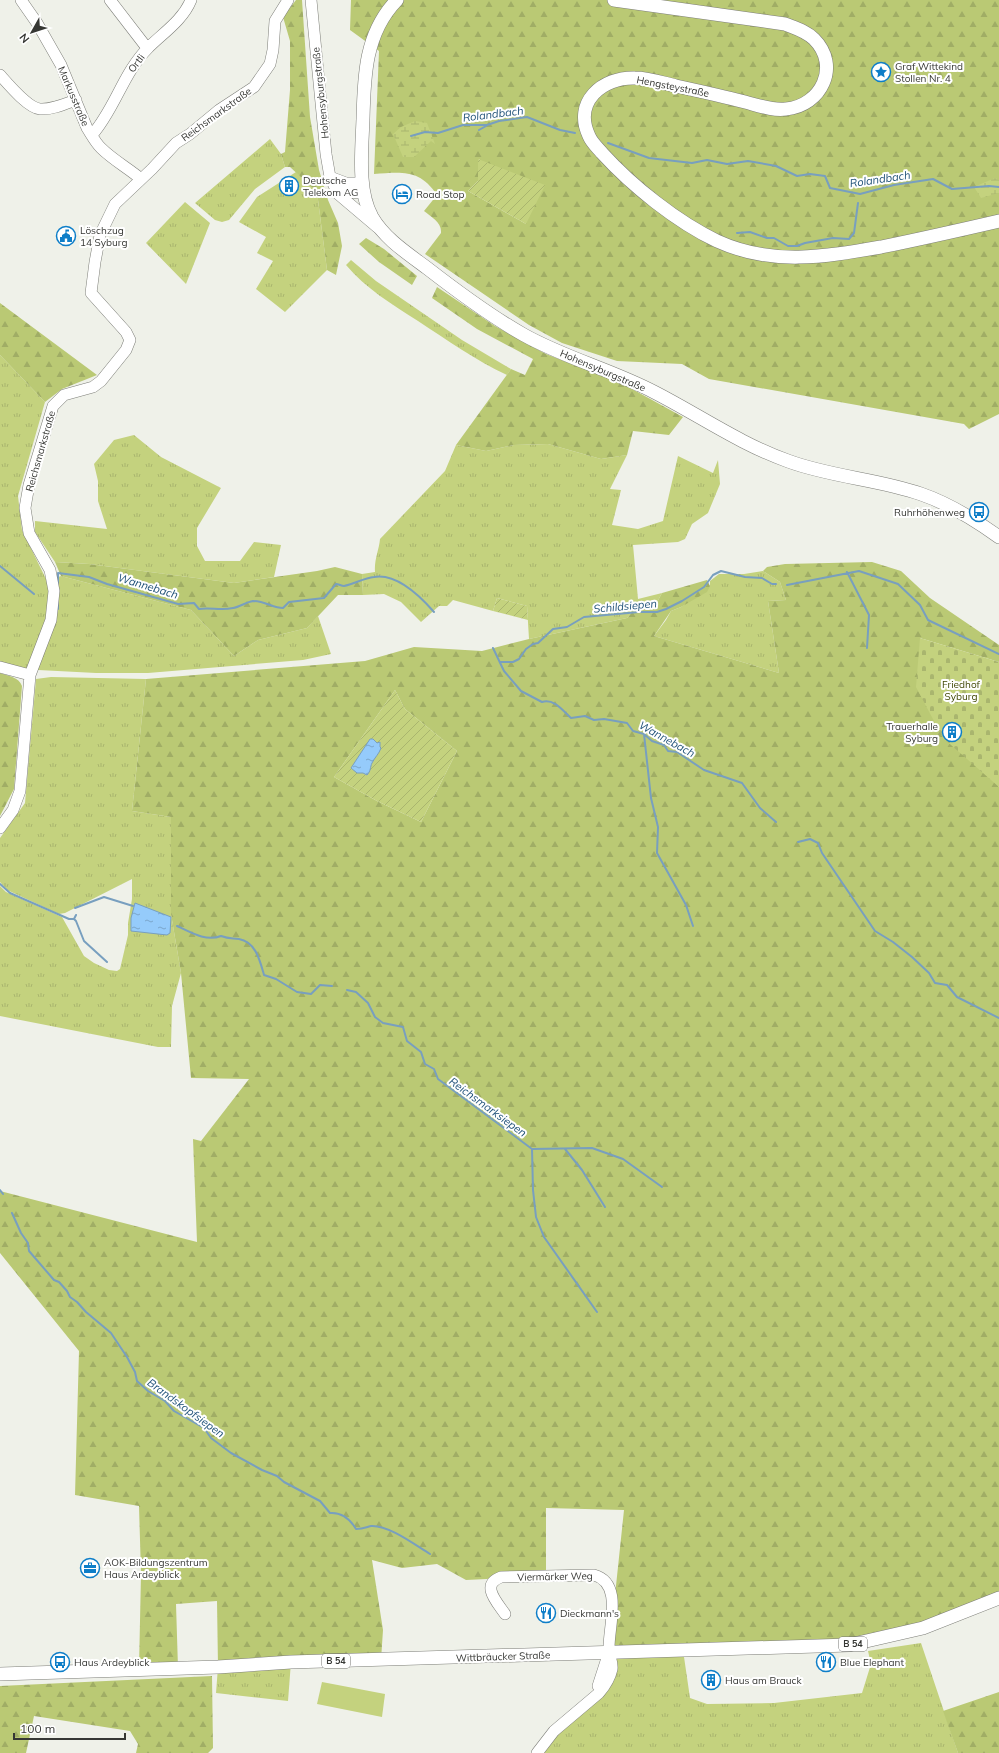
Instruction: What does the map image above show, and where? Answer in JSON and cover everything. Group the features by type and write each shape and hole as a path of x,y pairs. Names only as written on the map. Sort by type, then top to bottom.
{"main road":[{"name":"Hohensyburgstraße","path":"397,0 377,26 371,40 364,95 363,188 371,215 381,230 398,246 492,316 525,336 624,377 656,393 742,442 806,468 919,493 956,508 999,537"},
{"name":"Hengsteystraße","path":"614,0 785,24 807,33 820,47 826,61 825,77 819,90 812,99 794,108 783,110 635,78 613,81 602,86 589,100 585,107 584,116 587,130 592,142 608,159 645,192 683,221 719,241 753,253 776,257 804,258 830,256 908,242 999,221"},
{"name":"Wittbräucker Straße","path":"0,1674 609,1652 850,1645 923,1628 999,1598"}],"street":[{"name":"Markusstraße","path":"21,0 61,65 87,128 100,147 141,179"},
{"path":"110,0 147,48"},
{"name":"Ortli","path":"92,135 98,128 125,77 135,62 147,48 184,13 191,0"},
{"name":"Reichsmarkstraße","path":"0,828 13,810 20,791 30,675 51,620 54,591 50,570 29,533 25,508 29,485 53,406 64,395 98,384 122,355 129,345 130,340 126,332 92,296 91,287 94,262 103,230 115,204 176,143 190,134 219,110 254,87 270,64 273,50 275,21 288,0"},
{"name":"Hohensyburgstraße","path":"311,0 326,154 332,181"},
{"path":"0,75 28,104 38,109 47,109 76,100"},
{"path":"332,181 345,192 363,188"},
{"path":"332,181 342,198 381,230"},
{"path":"0,667 30,675"},
{"name":"Viermärker Weg","path":"505,1614 491,1592 491,1584 494,1580 501,1577 582,1574 600,1576 606,1581 612,1593 609,1652 612,1667 605,1687 554,1731 537,1753"}],"green space":[{"path":"296,0 302,0 310,117 319,170 328,200 338,223 342,246 336,275 327,270 317,192 290,167 285,167 281,154 285,152 290,90 290,41 283,17"},
{"path":"351,0 999,0 999,414 969,429 964,424 709,379 682,364 617,361 562,343 529,325 425,254 441,233 441,229 438,223 424,211 437,195 424,180 417,176 402,173 374,174 379,51 350,30","holes":["479,159 526,224 468,191 478,181"]},
{"path":"415,121 427,123 435,144 431,141 414,157 403,157 393,134 401,127"},
{"path":"270,139 281,154 285,167 255,189 229,220 222,222 215,220 195,203"},
{"path":"478,159 545,185 526,224 468,191 478,181"},
{"path":"296,172 317,192 327,270 285,312 256,289 273,261 257,253 266,237 239,222 257,197"},
{"path":"995,178 999,180 999,193 981,198 974,187"},
{"path":"185,202 210,223 186,284 146,243"},
{"path":"366,238 384,249 417,276 412,285 379,262 359,244"},
{"path":"351,260 376,281 462,340 511,369 507,375 461,350 380,296 346,265"},
{"path":"437,287 495,326 546,354 623,384 683,417 669,435 633,431 627,455 601,459 548,444 514,445 486,451 456,445 511,369 525,375 533,359 477,329 432,298"},
{"path":"0,303 97,375 62,389 45,402 0,355"},
{"path":"0,355 45,402 18,496 22,530 47,581 61,576 191,610 234,656 258,640 307,628 318,616 331,654 303,660 148,673 96,673 19,669 0,664"},
{"path":"134,435 161,457 221,488 197,528 197,546 205,561 240,561 254,542 281,545 274,577 234,583 89,564 55,562 35,532 35,521 107,529 98,501 98,481 94,464 114,440"},
{"path":"548,444 601,459 627,455 610,489 621,490 612,525 638,529 663,521 678,456 713,473 718,460 720,484 708,513 692,524 685,539 678,542 633,545 638,599 662,593 654,608 634,610 627,618 529,639 527,606 497,598 493,611 453,600 447,606 439,606 421,622 401,602 384,594 363,595 362,574 375,572 375,563 380,539 445,471 456,445 486,451 514,445"},
{"path":"55,562 89,564 234,583 335,567 362,574 363,595 338,595 307,628 258,640 234,656 191,610 61,576"},
{"path":"872,562 901,571 930,598 999,645 999,662 920,638 999,787 999,1598 849,1645 609,1652 624,1510 546,1508 546,1571 487,1579 466,1580 437,1564 402,1568 372,1560 383,1630 381,1660 218,1667 217,1601 176,1604 178,1668 139,1668 141,1574 139,1506 75,1495 79,1351 0,1253 0,1191 197,1242 193,1139 201,1141 249,1079 191,1078 181,973 171,914 171,817 132,811 146,679 365,661 414,647 482,651 529,639 627,618 634,610 654,608 662,593 707,580 710,586 707,592 671,611 654,636 779,673 768,601 786,600 780,582 763,571 767,567 785,564","holes":["395,690 405,709 457,751 421,822 377,801 334,777"]},
{"path":"763,571 780,582 786,600 768,601 779,673 654,636 671,611 681,607 710,586 710,581 719,574 744,574"},
{"path":"497,598 527,606 528,620 493,611"},
{"name":"Friedhof Syburg","path":"920,638 999,662 999,787 943,738 916,687"},
{"path":"0,673 16,679 22,686 14,789 0,816"},
{"path":"51,677 146,679 132,811 171,817 171,914 181,973 172,1006 171,1047 158,1047 0,1016 0,886 6,892 62,917 84,956 94,963 109,970 117,971 120,969 128,935 128,923 132,899 132,879 65,913 59,914 7,890 0,882 0,838 25,803 36,679"},
{"path":"395,690 405,709 457,751 421,822 377,801 334,777"},
{"path":"921,1643 958,1753 537,1753 594,1696 609,1652 683,1650 690,1698 707,1704 774,1703 862,1693 871,1664 868,1651"},
{"path":"291,1662 288,1701 216,1693 218,1667"},
{"path":"212,1676 213,1748 208,1753 136,1753 138,1744 130,1731 34,1716 26,1753 0,1753 0,1686"},
{"path":"322,1682 385,1694 382,1717 317,1704"},
{"path":"999,1692 999,1753 958,1753 943,1711"}],"water":[{"path":"370,739 373,739 377,743 380,742 381,748 367,775 357,773 351,768"},
{"path":"135,903 171,917 170,933 167,935 131,931 131,918"}],"waterway":[{"name":"Rolandbach","path":"411,136 425,132 438,133 463,125 487,125 499,121 527,117 560,130 575,133"},
{"name":"Rolandbach","path":"479,130 486,126"},
{"name":"Rolandbach","path":"608,143 649,158 692,163 707,160 727,164 748,161 776,166 797,176 810,174 825,176 830,188 860,194 894,185 933,179 952,189 989,186 999,187"},
{"path":"737,233 750,232 767,238 774,238 788,246 797,246 833,238 849,239 854,233 858,203"},
{"name":"Wannebach","path":"0,566 34,594"},
{"name":"Schildsiepen","path":"500,662 513,662 519,659 526,649 533,644 538,643 553,629 567,627 584,617 639,612 657,612 666,609 704,587 713,575 721,571 745,577 762,578 772,584 776,584"},
{"name":"Schildsiepen","path":"787,585 859,571 898,584 920,605 928,620 999,654"},
{"path":"847,572 869,615 867,648"},
{"name":"Wannebach","path":"58,609 58,573 89,577 107,584 178,604 194,603 199,609 229,609 253,601 283,608 289,602 324,598 336,584 344,586 374,577 383,577 399,582 407,587 422,599 434,612"},
{"name":"Wannebach","path":"493,648 504,671 521,691 542,702 546,701 554,703 571,718 585,716 594,720 604,719 627,723 633,731 644,734 652,741 664,745 668,751 677,752 704,770 742,783 760,808 776,822"},
{"path":"644,734 651,798 658,827 657,853 686,905 693,926"},
{"name":"Wannebach","path":"798,842 810,839 818,843 822,853 875,931 893,942 912,957 929,973 935,983 947,985 957,997 999,1018"},
{"name":"Reichsmarksiepen","path":"0,884 10,893 69,919 74,919 76,915"},
{"name":"Reichsmarksiepen","path":"75,908 104,897 133,906"},
{"path":"74,919 84,941 107,962"},
{"name":"Reichsmarksiepen","path":"177,926 204,937 215,938 221,936 245,941 250,944 256,953 264,975 276,979 297,992 311,994 320,985 332,986"},
{"name":"Reichsmarksiepen","path":"347,990 356,992 368,1003 375,1017 383,1023 403,1027 407,1041 421,1052 425,1064 434,1069 438,1079 532,1149"},
{"path":"532,1149 592,1148 623,1159 662,1187"},
{"name":"Reichsmarksiepen","path":"532,1149 533,1190 536,1217 544,1237 597,1312"},
{"path":"565,1149 582,1170 605,1207"},
{"name":"Brandskopfsiepen","path":"0,1190 3,1194"},
{"name":"Brandskopfsiepen","path":"12,1213 21,1233 28,1243 29,1251 54,1280 59,1282 70,1297 111,1333 127,1357 135,1372 137,1381 148,1391 165,1401 174,1411 204,1428 211,1438 231,1453 262,1470 277,1476 284,1482 320,1501 330,1513 342,1515 351,1522 356,1529 371,1526 386,1529 402,1536 430,1554"}],"place":[{"name":"Graf Wittekind Stollen Nr. 4","path":"881,72"},
{"name":"Deutsche Telekom AG","path":"289,186"},
{"name":"Road Stop","path":"402,194"},
{"name":"Löschzug 14 Syburg","path":"66,236"},
{"name":"Ruhrhöhenweg","path":"979,512"},
{"name":"Trauerhalle Syburg","path":"952,732"},
{"name":"AOK-Bildungszentrum Haus Ardeyblick","path":"90,1568"},
{"name":"Dieckmann's","path":"546,1613"},
{"name":"Haus Ardeyblick","path":"60,1662"},
{"name":"Blue Elephant","path":"826,1662"},
{"name":"Haus am Brauck","path":"711,1680"}]}
